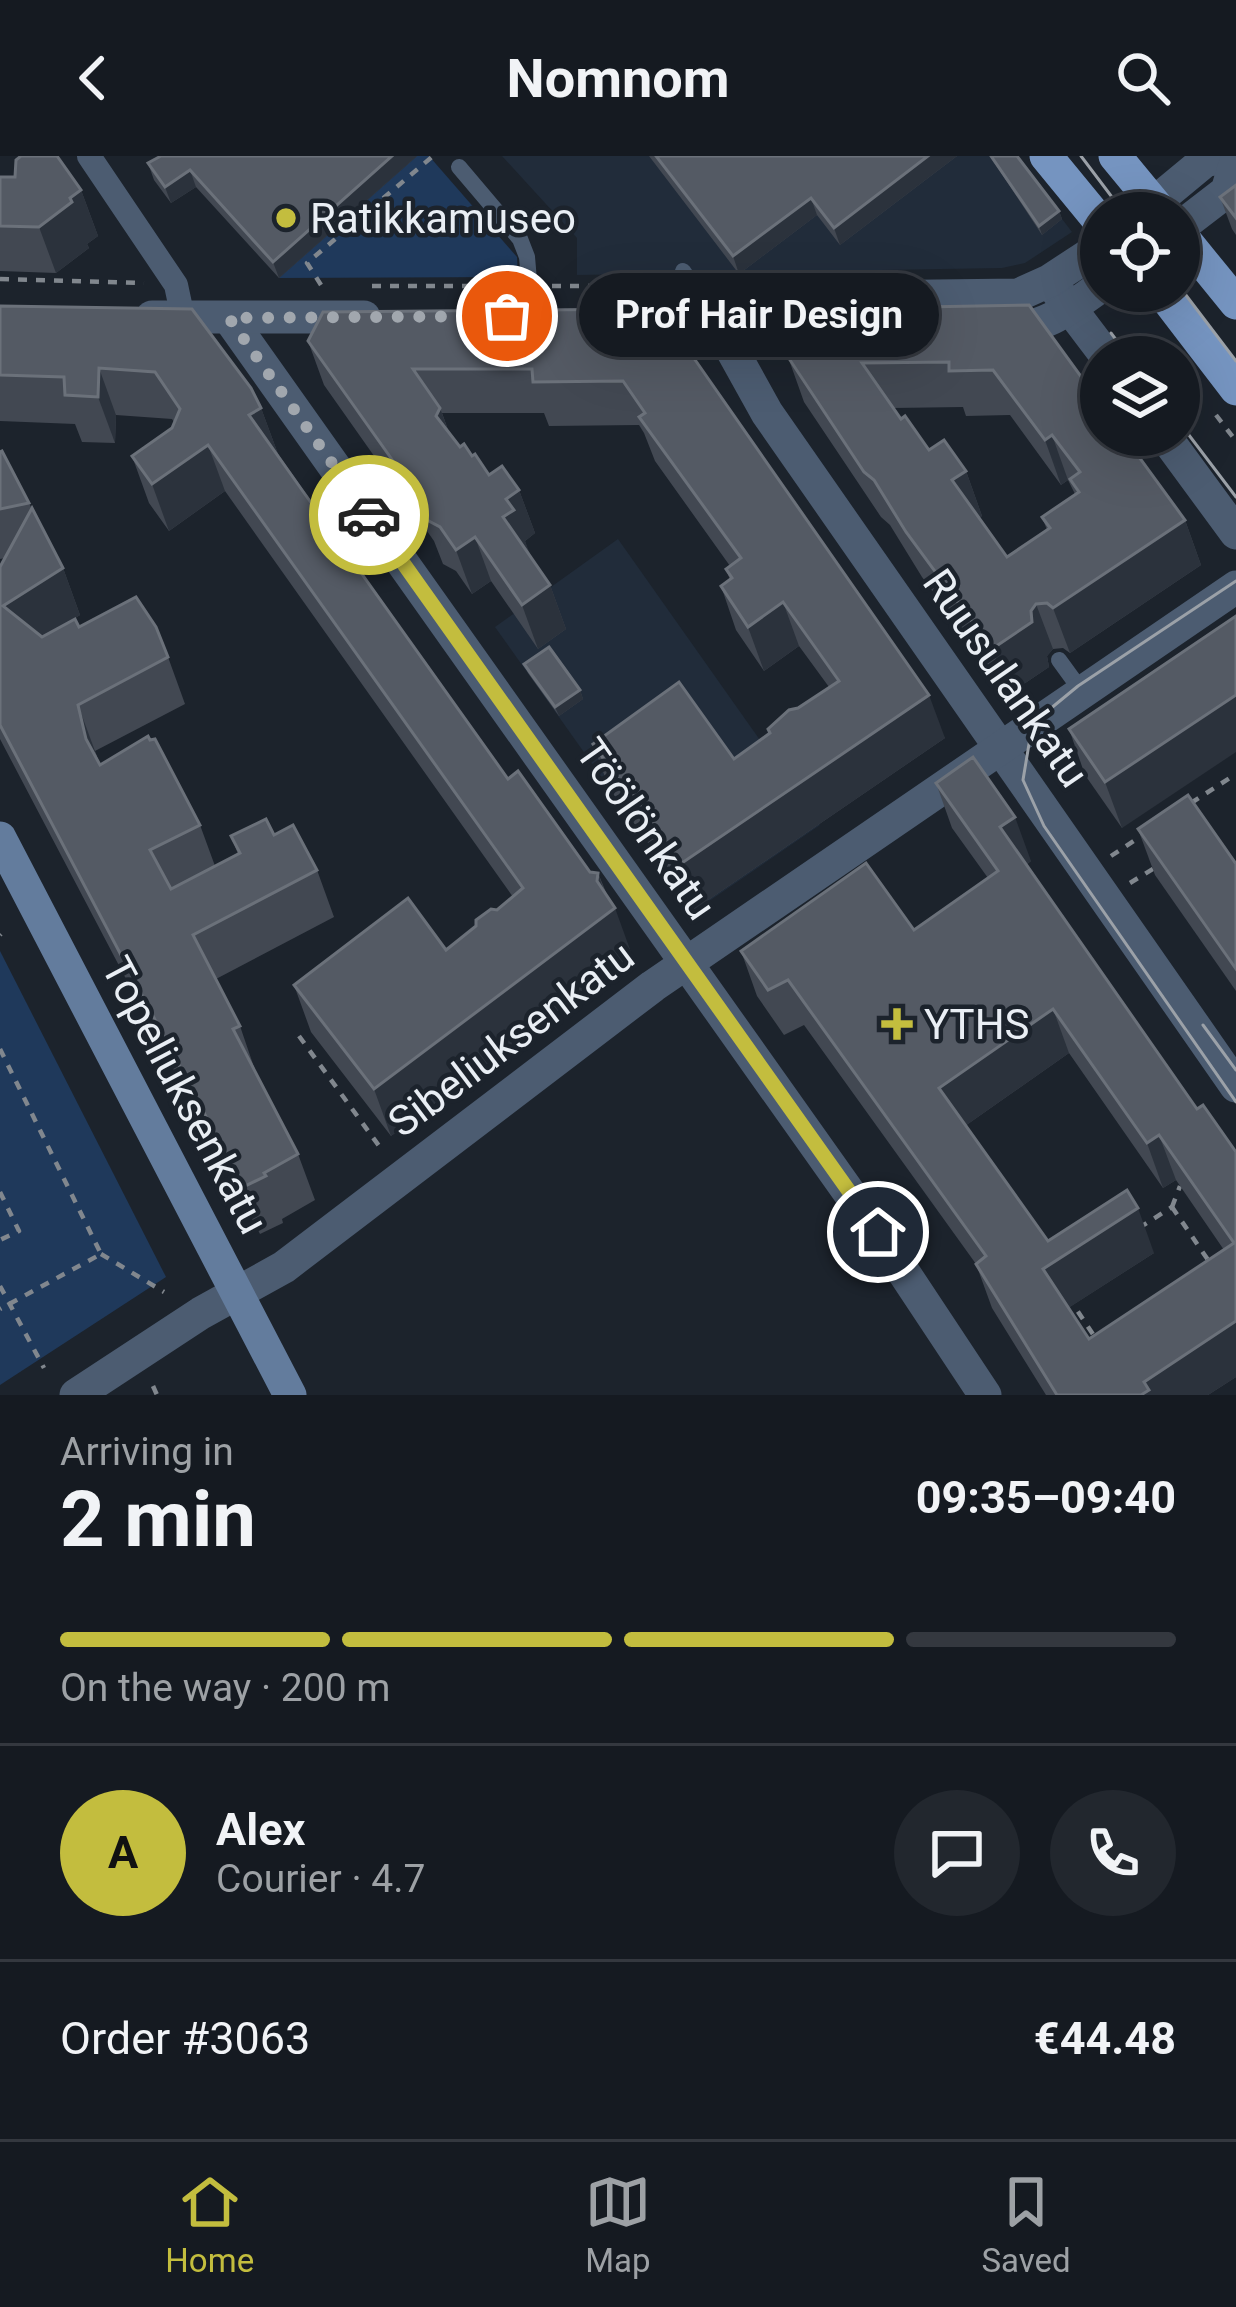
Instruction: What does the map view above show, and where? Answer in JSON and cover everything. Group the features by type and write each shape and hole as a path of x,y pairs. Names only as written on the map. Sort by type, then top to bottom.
{"main road":[{"path":"1046,156 1080,197"},
{"path":"1114,156 1139,192"},
{"path":"1200,257 1236,303"},
{"path":"1177,312 1236,389"},
{"name":"Topeliuksenkatu","path":"0,838 290,1395"}],"street":[{"path":"89,156 176,284 183,318"},
{"path":"1171,192 1206,160 1236,159 1227,190 1200,212"},
{"path":"541,316 712,314 771,298 1018,295 1080,261"},
{"path":"1049,281 1091,336"},
{"path":"964,331 1027,331 1080,301"},
{"path":"712,314 782,332 877,332"},
{"name":"Ruusulankatu","path":"712,314 767,412 1236,1086"},
{"path":"119,316 392,317"},
{"name":"Töölönkatu","path":"229,318 878,1232 985,1395"},
{"path":"1179,456 1236,533"},
{"name":"Sibeliuksenkatu","path":"76,1395 284,1267 687,964 1236,587"}],"lane":[{"path":"459,166 520,239 541,316"},
{"path":"683,271 712,314"},
{"path":"1059,660 1083,693"}],"path":[{"path":"322,286 307,263 433,156"},
{"path":"1023,780 1068,761 1084,733"},
{"path":"1066,785 1086,771"},
{"path":"1184,808 1236,774"},
{"path":"1096,887 1149,831"},
{"path":"1096,887 1156,866"},
{"path":"299,1036 382,1150"},
{"path":"0,1049 101,1254 164,1292"},
{"path":"1042,1289 1172,1207 1180,1186"},
{"path":"0,1192 19,1231 0,1240"},
{"path":"1106,1354 1222,1282 1172,1207"},
{"path":"0,1309 101,1254"},
{"path":"1057,1280 1111,1363"},
{"path":"1219,1283 1226,1294"},
{"path":"0,1286 44,1368"},
{"path":"1118,1346 1124,1357"},
{"path":"153,1386 157,1395"}],"shaded area":[{"path":"417,156 429,156 517,257 518,277 279,278"},
{"path":"502,156 1014,156 1072,232 1025,263 1002,268 577,275 577,238"},
{"path":"618,539 820,825 696,910 495,627"},
{"path":"0,951 166,1277 0,1385"}],"building":[{"path":"57,156 81,190 39,227 0,226 0,177 15,177 16,160"},
{"name":"Ratikkamuseo","path":"161,156 392,156 273,262 190,170 165,187 148,163"},
{"path":"656,156 928,156 834,228 811,198 733,256"},
{"path":"991,156 1017,156 1059,211 1039,226"},
{"path":"1236,185 1236,218 1220,197"},
{"path":"1029,305 1080,375 1080,456 1138,456 1185,520 1053,608 1036,604 1032,622 992,649 788,357 812,309","holes":["949,362 949,371 993,370 1045,440 1052,435 1080,472 1070,479 1079,492 1042,517 1050,528 1007,557 952,480 966,471 944,440 929,450 862,363"]},
{"path":"0,306 192,309 251,388 261,408 249,415 508,779 518,771 590,872 598,873 597,881 615,908 374,1089 294,985 408,898 446,950 476,926 476,920 523,888 208,445 152,484 132,456 172,428 180,409 155,372 99,368 98,397 65,395 64,377 0,375"},
{"path":"652,309 670,324 929,695 679,865 593,744 679,682 734,759 770,733 768,729 789,710 839,681 783,602 748,627 721,586 732,578 726,569 741,558 639,417 645,413 623,381 533,382 532,369 413,369 440,408 436,416 460,447 464,444 475,454 489,475 502,466 519,490 506,499 514,510 503,517 550,585 522,605 475,537 456,550 440,527 427,520 427,509 308,341 323,312"},
{"path":"2,451 29,503 0,509"},
{"path":"32,508 63,568 3,606 42,637 75,619 79,627 136,597 168,657 78,705 86,739 100,765 148,736 155,739 200,825 150,850 171,889 240,853 231,836 266,819 274,835 293,825 317,870 193,935 240,1026 233,1029 298,1154 243,1187 0,725 0,567"},
{"path":"1236,616 1236,695 1105,782 1069,729"},
{"path":"549,647 580,690 555,707 524,664"},
{"path":"973,757 1015,817 1000,827 1197,1109 1203,1105 1236,1152 1236,1321 1144,1382 1149,1390 1141,1395 1057,1395 976,1264 986,1256 788,980 768,990 741,951 866,863 914,930 998,871 936,783","holes":["1053,1009 1147,1143 1159,1135 1234,1243 1089,1339 1043,1269 1138,1208 1127,1190 1048,1241 939,1088"]},
{"path":"1188,795 1236,864 1236,969 1138,829"}],"tram line":[{"path":"1081,156 1108,192"},
{"path":"1199,312 1236,361"},
{"path":"1200,450 1236,497"},
{"path":"1236,581 1078,686 1044,714 1030,738 1023,780 1044,826 1236,1102"},
{"path":"1203,1025 1236,1070"}],"way so far":[{"path":"369,515 229,318 507,316"}],"place":[{"name":"Ratikkamuseo","path":"286,218"},
{"name":"Prof Hair Design","path":"507,316"},
{"name":"YTHS","path":"897,1024"}],"route":[{"path":"369,515 878,1232"}]}
